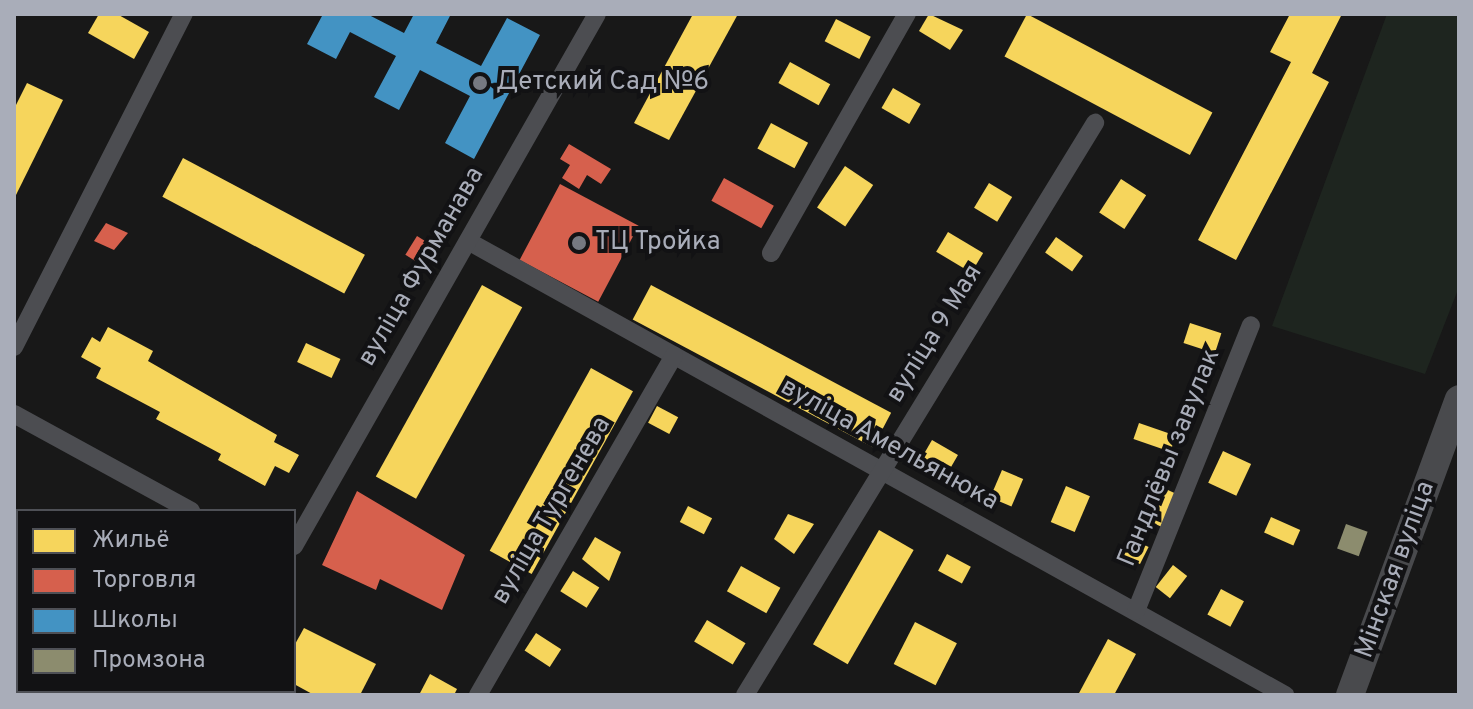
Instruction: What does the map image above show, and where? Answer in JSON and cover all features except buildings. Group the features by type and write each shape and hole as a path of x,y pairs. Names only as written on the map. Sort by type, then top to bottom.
{"main road":[{"name":"Мінская вуліца","path":"1350,695 1459,399"}],"street":[{"path":"14,347 184,14"},
{"name":"вуліца Фурманава","path":"296,542 597,14"},
{"path":"771,253 907,14"},
{"name":"вуліца 9 Мая","path":"745,695 1095,123"},
{"name":"вуліца Амельянюка","path":"468,241 1285,695"},
{"name":"Гандлёвы завулак","path":"1136,611 1251,325"},
{"name":"вуліца Тургенева","path":"478,695 674,355"},
{"path":"14,414 187,509"}],"shaded area":[{"path":"1387,14 1459,14 1459,287 1425,374 1272,326"}],"place":[{"name":"Детский Сад №6","path":"480,83"},
{"name":"ТЦ Тройка","path":"579,243"}]}
